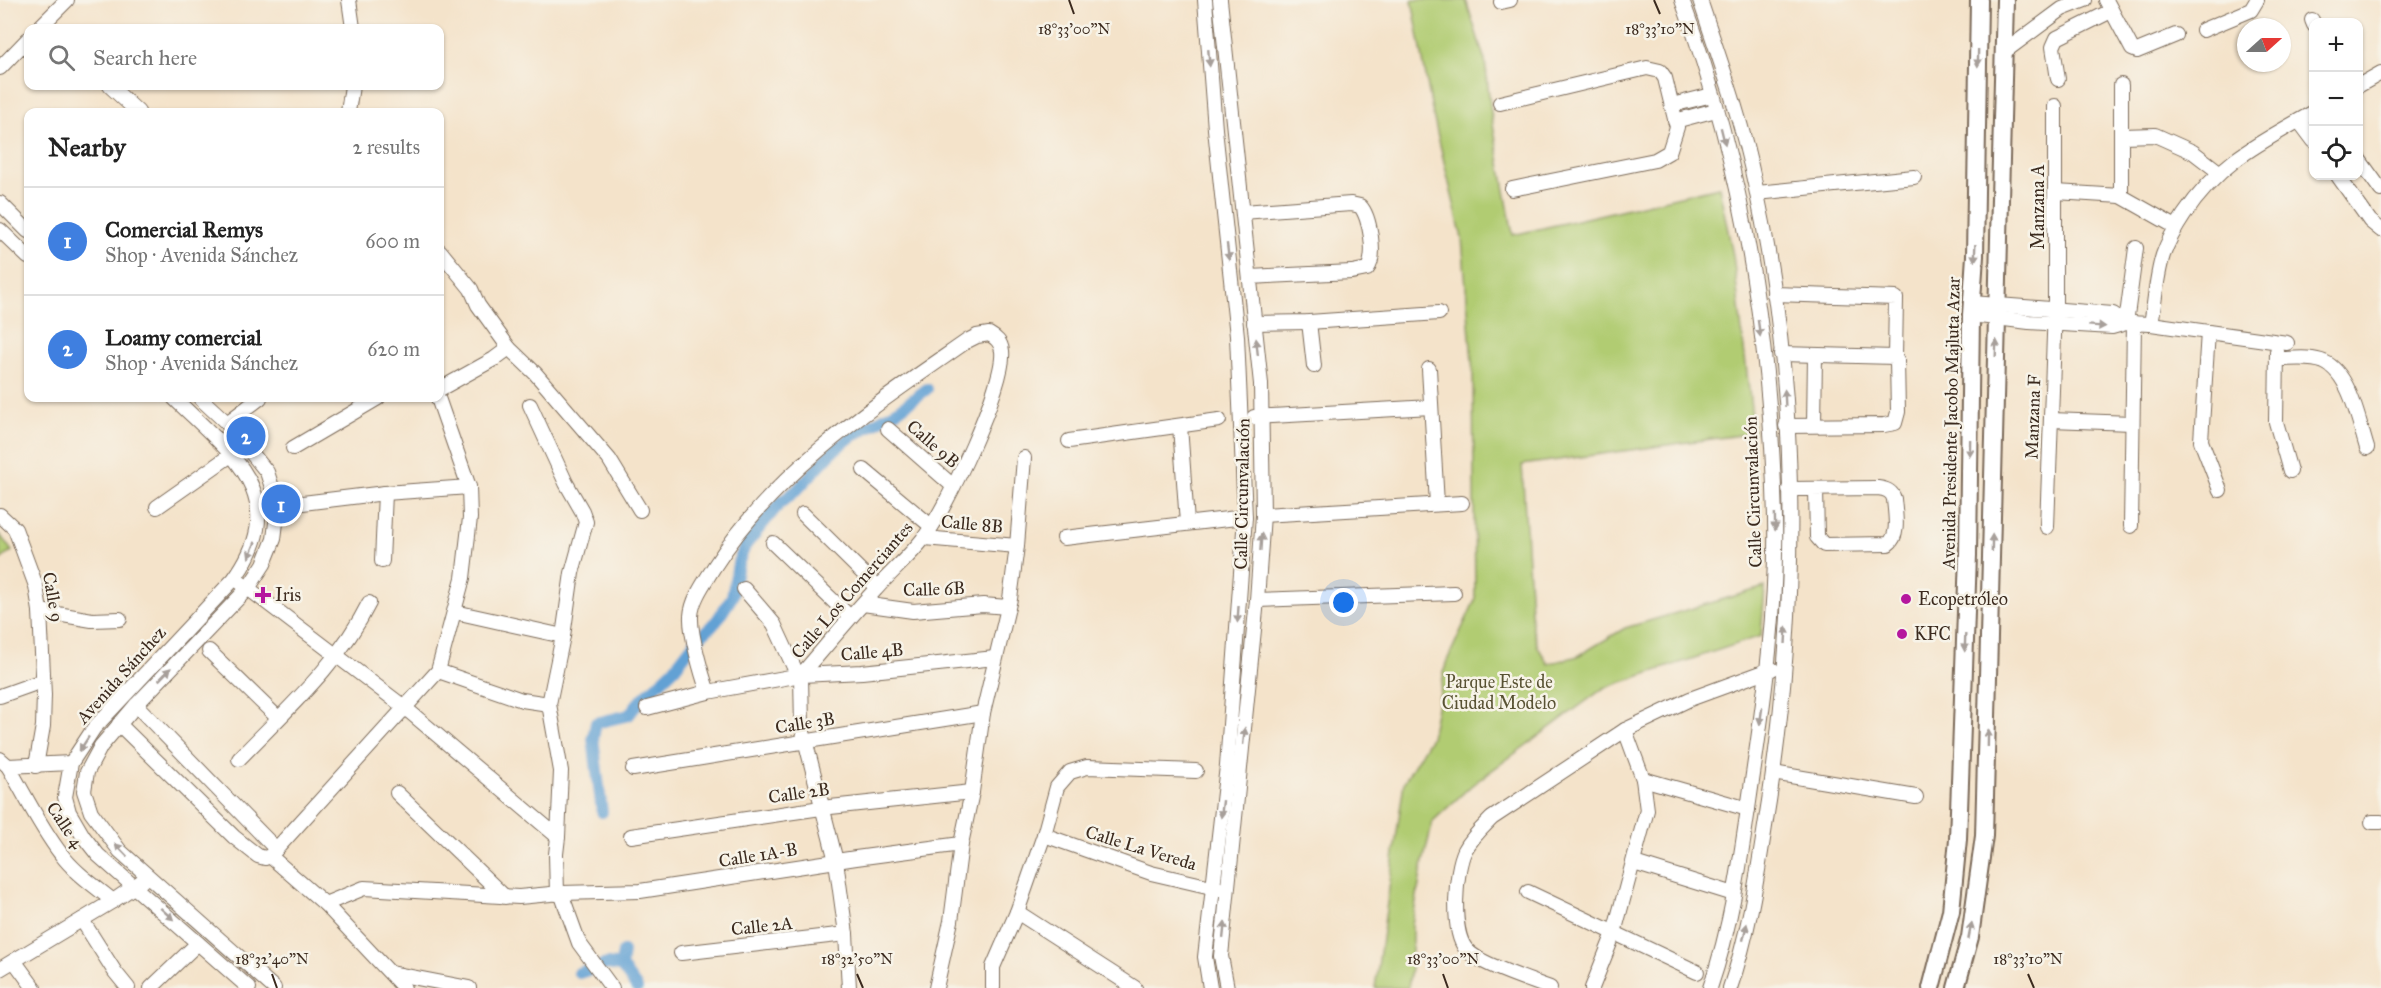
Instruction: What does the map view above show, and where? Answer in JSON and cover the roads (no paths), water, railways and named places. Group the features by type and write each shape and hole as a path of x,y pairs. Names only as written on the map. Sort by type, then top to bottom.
{"main road":[{"path":"1974,0 1978,27"},
{"name":"Avenida Presidente Jacobo Majluta Azar","path":"1931,988 1951,911 1958,839 1968,543 1979,0"},
{"path":"1956,988 1970,937 1984,836 2005,0"}],"street":[{"path":"47,24 67,0"},
{"path":"349,0 352,24"},
{"name":"Calle Circunvalación","path":"1204,0 1237,336 1245,517 1227,766 1205,957 1210,988"},
{"name":"Calle Circunvalación","path":"1220,0 1250,277 1262,416 1263,515 1257,600 1221,956 1227,988"},
{"name":"Calle Circunvalación","path":"1682,0 1712,95 1745,225 1769,415 1775,520 1773,600 1765,694 1734,894 1710,988"},
{"name":"Calle Circunvalación","path":"1700,0 1722,67 1757,192 1774,294 1781,354 1791,538 1785,663 1773,773 1756,884 1730,988"},
{"path":"2050,0 2062,9"},
{"path":"2004,52 2062,9 2085,0"},
{"path":"2204,30 2251,10 2257,0 2261,2 2267,0"},
{"path":"2058,79 2053,47 2057,38 2108,5 2129,45 2137,51 2176,35"},
{"path":"0,68 24,43"},
{"path":"1705,73 1722,67"},
{"path":"1500,103 1647,68 1660,71 1665,78 1677,127 1669,152 1655,160 1512,189"},
{"path":"2363,83 2381,73"},
{"path":"2121,85 2121,196"},
{"path":"114,90 134,108"},
{"path":"349,108 352,90"},
{"path":"1672,105 1712,95"},
{"name":"Manzana A","path":"2055,106 2055,315"},
{"path":"1676,122 1716,110"},
{"path":"2151,324 2162,257 2176,228 2194,200 2219,172 2241,154 2309,115"},
{"path":"2299,121 2309,135"},
{"path":"2121,136 2155,135 2193,152 2219,172"},
{"path":"2363,165 2381,190"},
{"path":"1757,192 1914,177"},
{"path":"2341,180 2370,221 2381,230"},
{"path":"2056,192 2121,196 2176,228"},
{"path":"0,203 24,227"},
{"path":"1243,212 1351,204 1360,206 1369,219 1372,260 1367,269 1352,272 1250,277"},
{"path":"3,238 24,254"},
{"path":"2131,526 2130,323 2136,248"},
{"path":"444,256 471,290 478,305 508,348 556,396 609,459 640,510"},
{"path":"1774,294 1896,298 1895,357 1897,360 1898,412 1895,423 1786,426"},
{"path":"1972,309 2055,315 2112,327 2130,323 2151,324 2282,341 2278,358 2276,422 2290,471"},
{"path":"1254,323 1309,322 1439,313"},
{"name":"Manzana F","path":"2047,527 2055,315"},
{"path":"1309,322 1314,366"},
{"path":"2208,332 2201,441 2220,490"},
{"name":"Calle Los Comerciantes","path":"708,692 691,616 699,591 727,548 783,483 821,448 880,402 976,336 989,333 998,339 1002,350 1002,366 990,406 953,486 928,532 850,616 800,675 801,715 805,741 836,861 846,934 849,988"},
{"path":"444,387 494,360 508,348"},
{"path":"1781,354 1895,357"},
{"path":"1814,425 1815,355"},
{"path":"2278,358 2323,361 2343,378 2367,448"},
{"path":"1429,369 1437,504"},
{"name":"Avenida Sánchez","path":"178,402 231,455 249,478 255,491 259,517 255,544 234,579 94,728 71,763 65,797 69,812 83,836 98,855 136,886 249,988"},
{"name":"Avenida Sánchez","path":"205,402 227,423 267,472 278,506 277,524 269,554 249,587 119,724 93,759 87,772 84,791 92,812 120,851 274,988"},
{"path":"227,423 255,402"},
{"path":"294,448 371,402"},
{"path":"119,724 234,837 258,856 265,858 273,852 438,671 463,578 470,518 469,487 439,402"},
{"path":"530,405 586,522 572,573 563,636 549,704 561,771 556,854 559,893 579,943 612,988"},
{"path":"1242,417 1431,407"},
{"path":"1070,441 1219,420"},
{"path":"2051,420 2132,423"},
{"path":"1180,426 1187,523"},
{"name":"Calle 9B","path":"888,429 953,486"},
{"path":"158,507 231,455"},
{"path":"936,988 950,931 961,844 972,792 983,713 1011,599 1024,458"},
{"name":"Calle 8B","path":"864,470 928,532 1017,546"},
{"path":"278,506 385,493 469,487"},
{"path":"1789,489 1816,489 1886,489 1893,494 1894,499 1895,535 1893,541 1888,544 1824,545 1817,537 1816,489"},
{"path":"382,561 385,493"},
{"path":"1263,515 1462,503"},
{"path":"803,514 877,587"},
{"name":"Calle 9","path":"0,515 15,529 36,586 40,610 43,726 36,766"},
{"path":"1064,538 1245,517"},
{"path":"773,543 850,616"},
{"path":"234,579 249,587 404,707 558,837"},
{"path":"744,589 774,624 800,675"},
{"path":"1257,600 1454,593"},
{"path":"239,759 336,656 356,630 369,603"},
{"name":"Calle 6B","path":"863,604 913,611 983,605 1007,608"},
{"path":"40,610 92,620 120,619"},
{"path":"455,612 563,636"},
{"path":"209,651 278,718"},
{"name":"Calle 4B","path":"647,708 708,692 800,675 872,671 995,658"},
{"path":"1550,988 1478,959 1466,949 1456,924 1460,872 1464,852 1475,835 1492,819 1625,730 1690,699 1785,663"},
{"path":"438,671 522,700 549,704"},
{"path":"0,696 42,681"},
{"path":"136,705 404,988"},
{"name":"Calle 3B","path":"633,769 983,713"},
{"path":"1592,988 1614,933 1647,810 1643,779 1625,730"},
{"path":"4,762 36,766 71,763"},
{"name":"Calle 4","path":"4,762 61,854 80,874 113,901"},
{"path":"993,988 993,967 1017,912 1044,835 1056,788 1062,779 1078,768 1196,771"},
{"path":"1773,773 1916,797"},
{"path":"1643,779 1748,809"},
{"name":"Calle 2B","path":"631,836 821,808 972,792"},
{"path":"397,793 505,897"},
{"name":"Calle La Vereda","path":"1044,835 1151,873 1228,890"},
{"name":"Calle 1A-B","path":"325,904 364,888 505,897 640,891 961,844"},
{"path":"1634,863 1734,894"},
{"path":"0,969 113,901 148,875"},
{"path":"1528,892 1696,972"},
{"path":"1017,912 1135,988"},
{"path":"82,920 108,962 128,988"},
{"name":"Calle 2A","path":"681,953 846,934"},
{"path":"151,988 198,943"},
{"path":"15,962 34,988"},
{"path":"391,973 469,988"}],"waterway":[{"path":"602,812 593,738 596,723 629,715 638,703 674,669 698,638 716,622 732,597 738,564 745,546 780,503 797,490 833,451 852,436 900,409 927,389"},
{"path":"579,973 607,964 621,966 623,952"},
{"path":"621,966 637,988"}],"place":[{"name":"Loamy comercial","path":"246,436"},
{"name":"Comercial Remys","path":"281,504"},
{"name":"Iris","path":"263,595"},
{"name":"Ecopetróleo","path":"1906,599"},
{"name":"KFC","path":"1902,634"}],"park label":[{"name":"Parque Este de Ciudad Modelo","path":"1499,692"}]}
